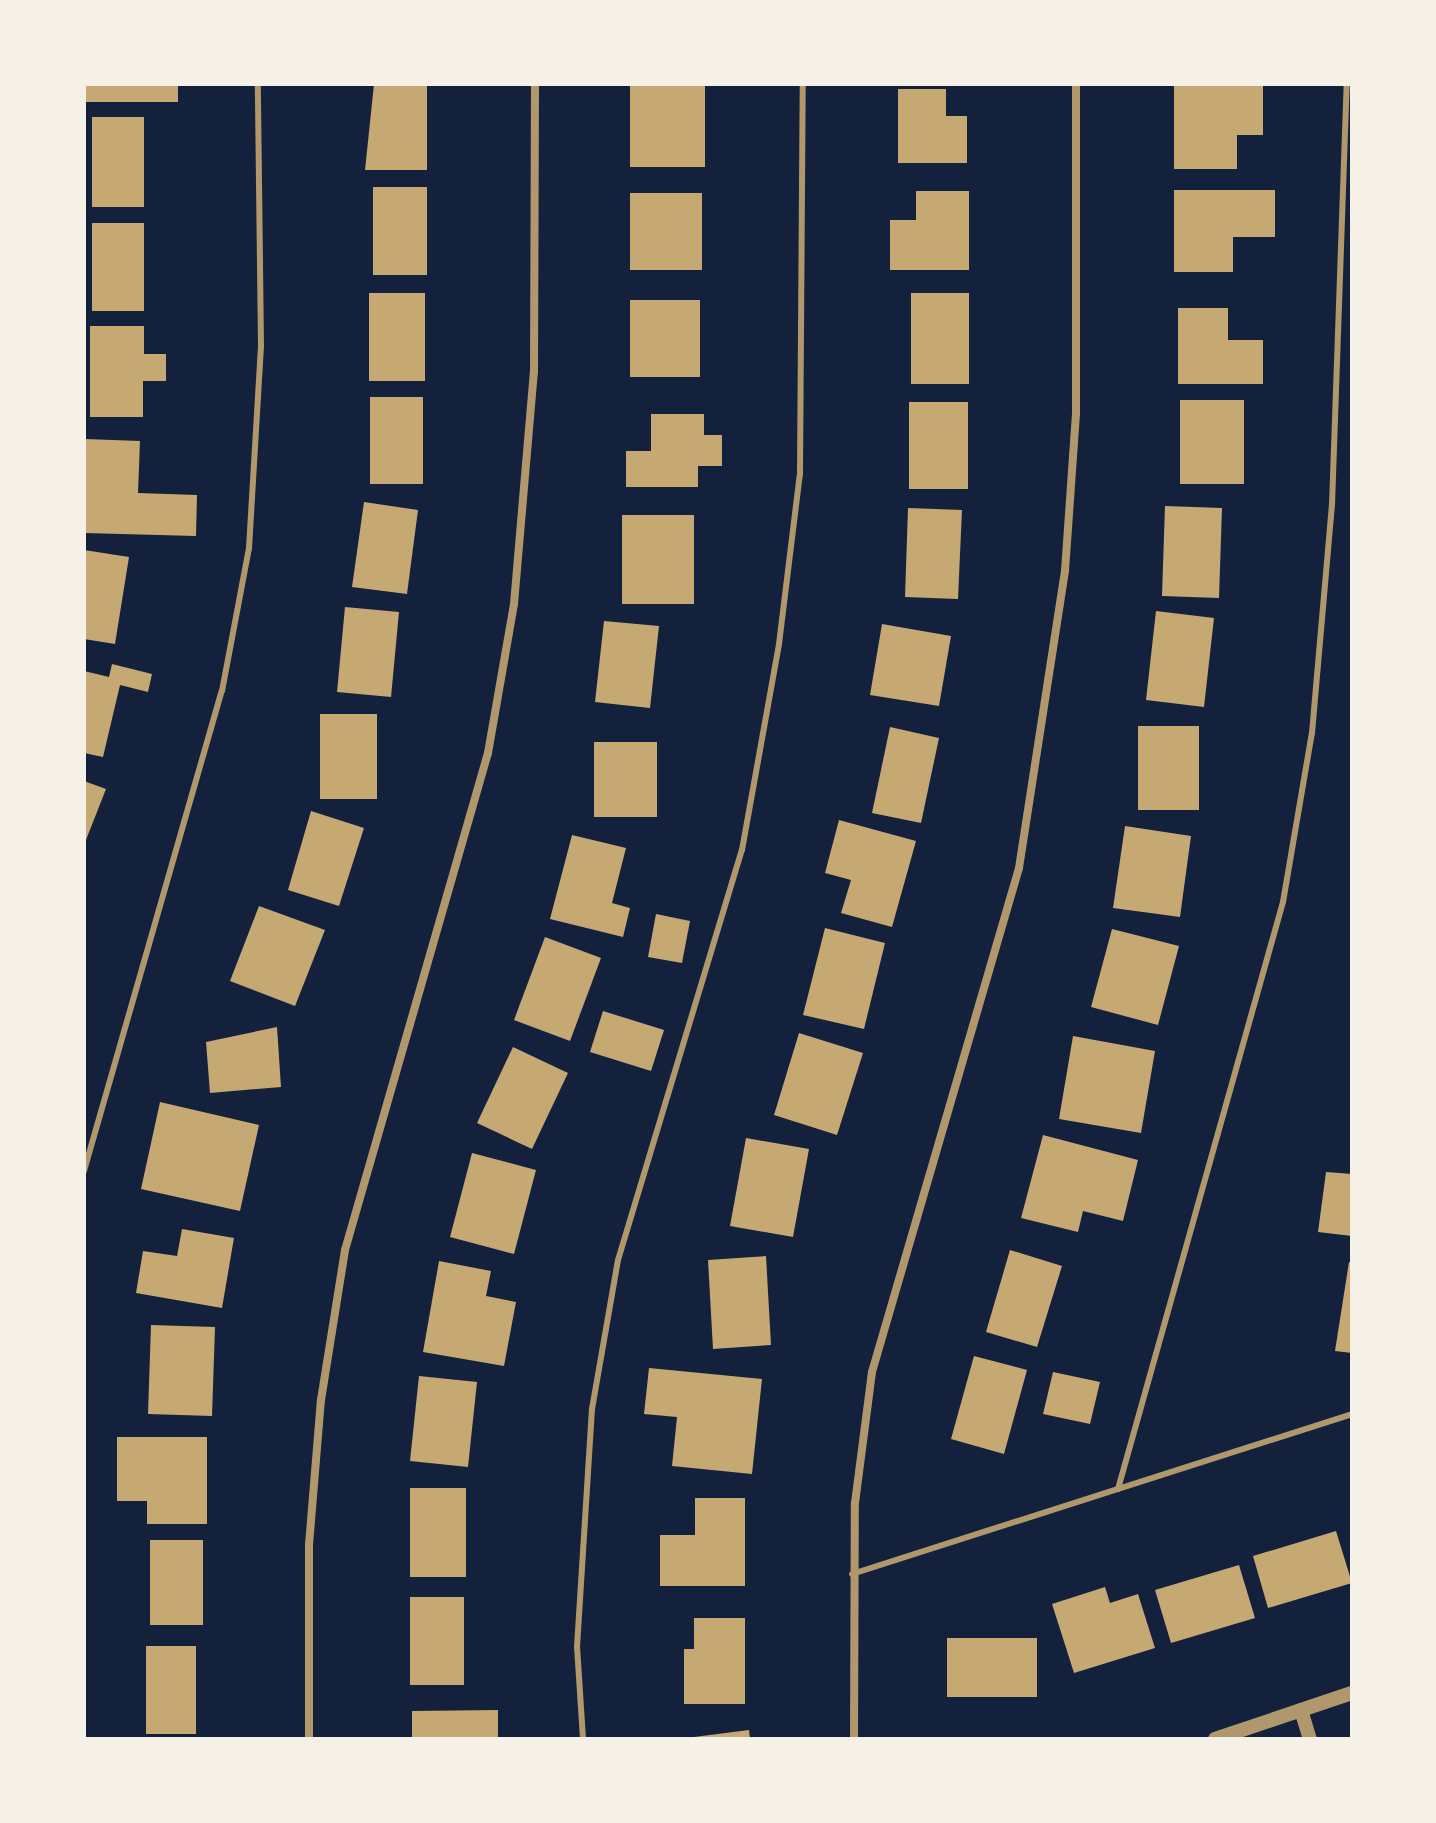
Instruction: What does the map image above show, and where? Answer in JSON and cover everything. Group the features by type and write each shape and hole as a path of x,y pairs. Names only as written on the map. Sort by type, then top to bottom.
{"street":[{"path":"309,1739 309,1545 321,1400 345,1250 488,753 514,604 534,372 535,84"},
{"path":"854,1739 852,1574 872,1372 1019,868 1046,715 1076,412 1076,84"},
{"path":"1215,1739 1352,1693"},
{"path":"1301,1710 1310,1739"}],"lane":[{"path":"84,1171 222,691 249,548 261,346 258,84"},
{"path":"583,1739 577,1647 592,1409 618,1260 742,850 779,644 800,474 803,84"},
{"path":"1118,1489 1283,902 1312,733 1332,505 1347,84"},
{"path":"852,1574 1352,1414"}],"building":[{"path":"84,84 178,84 178,102 84,102"},
{"path":"374,84 427,84 427,170 365,170"},
{"path":"630,84 705,84 705,167 630,167"},
{"path":"1174,86 1263,86 1263,135 1237,135 1237,169 1174,169"},
{"path":"898,89 946,89 946,116 967,116 967,163 898,163"},
{"path":"92,117 144,117 144,207 92,207"},
{"path":"373,187 427,187 427,275 373,275"},
{"path":"1174,190 1275,190 1275,237 1233,237 1233,272 1174,272"},
{"path":"916,191 969,191 969,270 890,270 890,220 916,220"},
{"path":"630,193 702,193 702,270 630,270"},
{"path":"92,223 144,223 144,311 92,311"},
{"path":"369,293 425,293 425,381 369,381"},
{"path":"911,293 969,293 969,384 911,384"},
{"path":"630,300 700,300 700,377 630,377"},
{"path":"1178,308 1228,308 1228,340 1263,340 1263,384 1178,384"},
{"path":"90,326 144,326 144,354 166,354 166,381 143,381 143,417 90,417"},
{"path":"370,397 423,397 423,484 370,484"},
{"path":"1180,400 1244,400 1244,484 1180,484"},
{"path":"909,402 968,402 968,489 909,489"},
{"path":"651,414 704,414 704,435 722,435 722,466 698,466 698,487 626,487 626,451 651,451"},
{"path":"85,439 140,441 138,493 197,495 196,536 84,533"},
{"path":"364,502 418,510 407,594 352,587"},
{"path":"1165,506 1222,508 1219,598 1162,596"},
{"path":"908,508 962,510 958,599 905,597"},
{"path":"622,515 694,515 694,604 622,604"},
{"path":"84,550 129,557 115,644 84,639"},
{"path":"345,607 399,612 391,697 337,692"},
{"path":"1156,611 1214,618 1204,707 1146,700"},
{"path":"604,621 659,626 650,708 595,702"},
{"path":"882,624 951,636 939,706 870,695"},
{"path":"112,664 152,674 148,692 120,685 103,757 84,753 84,671 109,677"},
{"path":"320,714 377,714 377,799 320,799"},
{"path":"1138,726 1199,726 1199,810 1138,810"},
{"path":"890,727 939,738 921,823 872,813"},
{"path":"594,742 657,742 657,817 594,817"},
{"path":"84,781 106,789 84,845"},
{"path":"311,811 364,828 339,906 288,890"},
{"path":"839,820 916,841 892,927 841,913 851,880 825,873"},
{"path":"1125,826 1191,836 1180,917 1113,908"},
{"path":"572,835 626,848 612,903 630,908 623,937 550,919"},
{"path":"259,906 325,930 295,1006 230,981"},
{"path":"656,914 690,921 682,963 648,957"},
{"path":"825,928 885,943 864,1029 803,1015"},
{"path":"1112,929 1179,946 1158,1025 1091,1007"},
{"path":"545,937 601,958 570,1041 514,1020"},
{"path":"603,1011 664,1030 651,1071 590,1052"},
{"path":"277,1027 281,1087 210,1093 206,1042"},
{"path":"799,1033 863,1053 837,1135 774,1115"},
{"path":"1073,1036 1155,1051 1141,1133 1059,1119"},
{"path":"513,1047 568,1073 532,1149 477,1123"},
{"path":"160,1102 259,1125 240,1211 141,1189"},
{"path":"1043,1135 1138,1160 1123,1221 1083,1211 1078,1232 1021,1218"},
{"path":"746,1138 809,1149 793,1237 730,1226"},
{"path":"472,1153 536,1170 514,1254 450,1237"},
{"path":"1326,1172 1352,1174 1352,1236 1318,1232"},
{"path":"182,1229 234,1238 222,1308 136,1293 143,1251 177,1256"},
{"path":"1010,1250 1062,1266 1037,1347 986,1332"},
{"path":"766,1256 771,1345 713,1349 708,1260"},
{"path":"439,1261 491,1271 486,1296 516,1302 504,1366 423,1352"},
{"path":"1349,1262 1352,1263 1352,1353 1335,1351"},
{"path":"151,1325 215,1327 212,1416 148,1414"},
{"path":"974,1356 1027,1370 1004,1454 951,1439"},
{"path":"649,1368 762,1379 752,1474 672,1466 677,1417 644,1414"},
{"path":"1053,1372 1100,1382 1090,1424 1043,1414"},
{"path":"419,1376 477,1382 468,1467 410,1461"},
{"path":"117,1437 207,1437 207,1524 147,1524 147,1501 117,1501"},
{"path":"410,1488 466,1488 466,1577 410,1577"},
{"path":"695,1498 745,1498 745,1586 660,1586 660,1535 695,1535"},
{"path":"1336,1531 1352,1583 1268,1608 1253,1556"},
{"path":"150,1540 203,1540 203,1625 150,1625"},
{"path":"1239,1565 1255,1618 1171,1643 1155,1590"},
{"path":"1105,1587 1110,1603 1138,1594 1155,1648 1074,1673 1052,1604"},
{"path":"410,1597 464,1597 464,1685 410,1685"},
{"path":"694,1618 745,1618 745,1704 684,1704 684,1649 694,1649"},
{"path":"947,1638 1037,1638 1037,1697 947,1697"},
{"path":"146,1646 196,1646 196,1734 146,1734"},
{"path":"498,1710 498,1739 412,1739 412,1711"},
{"path":"749,1730 750,1739 694,1739 694,1737"}]}
